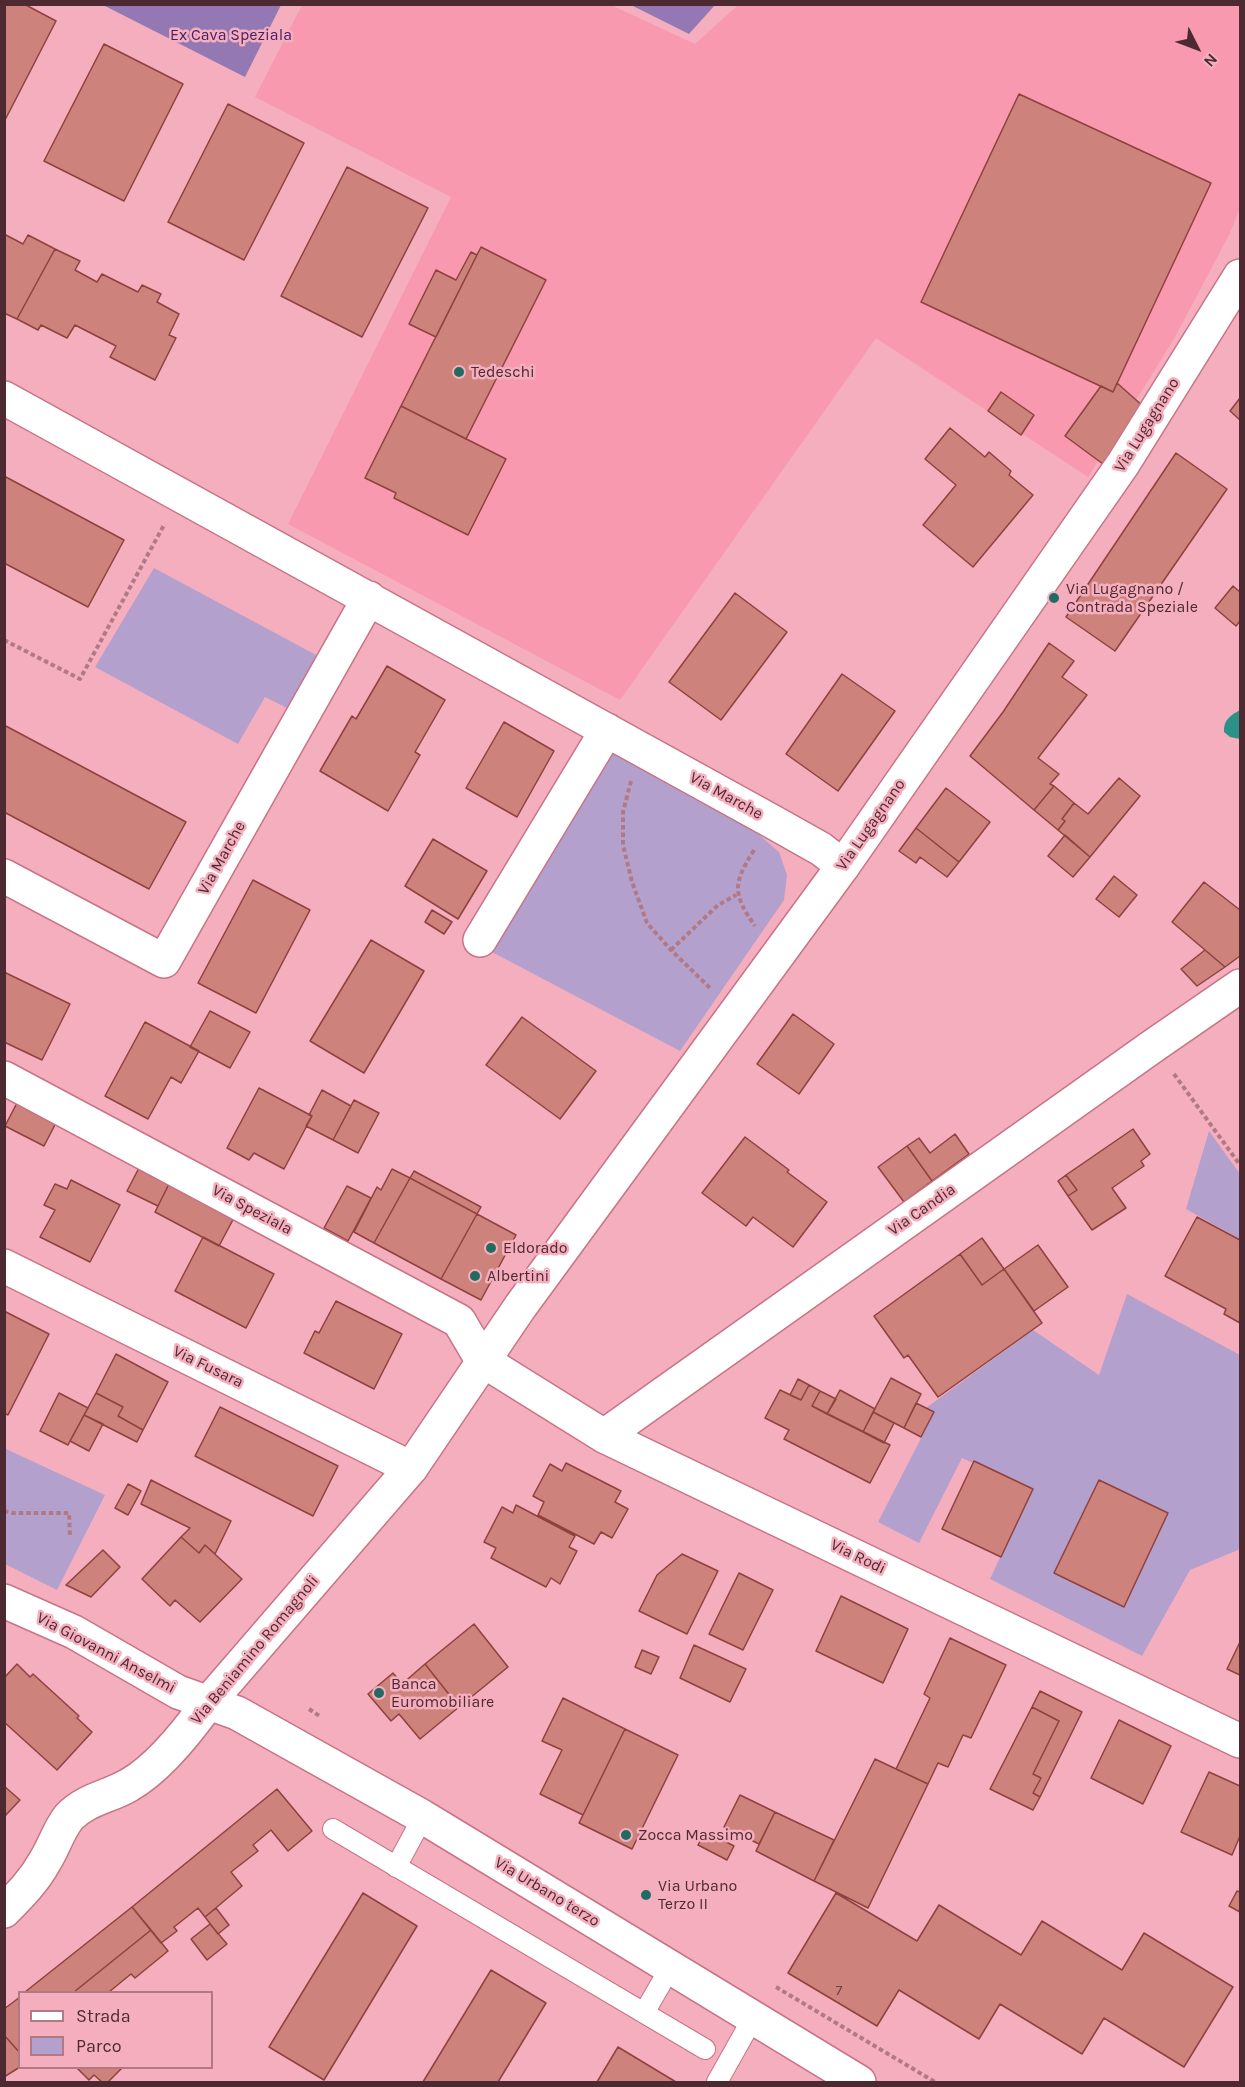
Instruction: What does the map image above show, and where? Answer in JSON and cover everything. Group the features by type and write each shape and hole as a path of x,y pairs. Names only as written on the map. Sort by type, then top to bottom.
{"street":[{"name":"Via Lugagnano","path":"482,1360 843,866 1123,464 1240,276"},
{"name":"Via Marche","path":"4,398 772,822 820,849 843,866"},
{"name":"Via Marche","path":"4,876 164,961 369,598"},
{"path":"480,940 607,730"},
{"name":"Via Candia","path":"604,1436 1240,986"},
{"name":"Via Speziala","path":"4,1078 459,1321 482,1360"},
{"name":"Via Fusara","path":"4,1266 411,1468"},
{"name":"Via Rodi","path":"482,1360 604,1436 1240,1741"},
{"name":"Via Beniamino Romagnoli","path":"4,1911 31,1883 70,1816 91,1801 129,1786 147,1772 187,1732 208,1703 411,1468 482,1360"},
{"name":"Via Giovanni Anselmi","path":"8,1609 74,1632 178,1692 208,1703"},
{"name":"Via Urbano terzo","path":"208,1703 237,1713 423,1817 853,2081"}],"lane":[{"path":"396,1867 423,1817"},
{"path":"333,1830 705,2049"},
{"path":"644,2013 670,1968"},
{"path":"717,2082 753,2018"}],"path":[{"path":"4,640 80,679 180,494"},
{"path":"644,751 631,777 623,812 623,844 632,882 647,923 671,950 736,1012"},
{"path":"772,822 740,872 736,894 746,914 759,932 779,953"},
{"path":"671,950 718,905 736,894"},
{"path":"1153,1046 1240,1165"},
{"path":"4,1511 69,1513 70,1536"}],"shaded area":[{"path":"302,5 611,5 695,44 738,5 1240,5 1240,208 1230,233 1174,339 1088,477 876,338 620,700 288,524 451,197 255,97"}],"green space":[{"name":"Ex Cava Speziala","path":"281,4 245,77 103,5"},
{"path":"715,4 689,34 631,5"},
{"path":"154,568 318,656 289,709 265,697 238,744 95,667"},
{"path":"609,749 757,833 779,852 787,875 784,900 680,1051 490,951"},
{"path":"1209,1131 1240,1174 1240,1239 1186,1209"},
{"path":"1127,1294 1240,1355 1240,1545 1238,1550 1190,1570 1142,1656 990,1579 1032,1489 962,1458 919,1543 878,1522 934,1413 926,1408 1033,1330 1099,1375"},
{"path":"4,1448 105,1495 57,1590 5,1564"}],"water":[{"path":"1240,710 1240,739 1230,737 1224,732 1224,728 1226,721"}],"building":[{"path":"4,4 24,4 56,21 4,122"},
{"path":"104,44 183,84 124,201 44,161"},
{"path":"1019,94 1211,183 1113,392 921,302"},
{"path":"228,104 304,143 244,260 168,222"},
{"path":"347,167 428,208 362,337 281,296"},
{"path":"4,234 23,244 28,235 55,249 17,319 4,313"},
{"name":"Tedeschi","path":"481,247 546,280 466,439 401,406"},
{"path":"55,249 80,261 75,270 97,282 102,274 138,292 142,285 161,294 157,302 179,314 169,335 176,338 155,380 110,357 116,346 75,325 67,338 41,325 38,330 17,319"},
{"path":"471,252 477,255 436,337 409,324 436,270 456,280"},
{"path":"1117,383 1144,407 1103,464 1065,436 1101,386 1113,392"},
{"path":"1001,392 1034,415 1021,435 988,411"},
{"path":"1240,398 1240,420 1230,411"},
{"path":"401,406 506,459 468,535 394,498 396,493 365,478"},
{"path":"950,428 985,457 989,452 1011,471 1009,475 1033,495 973,567 923,525 956,485 925,459"},
{"path":"1176,453 1227,489 1115,651 1066,617"},
{"path":"4,476 124,540 88,607 4,563"},
{"path":"1233,586 1240,592 1240,621 1236,626 1215,608"},
{"path":"735,593 787,632 721,720 669,682"},
{"path":"1049,643 1074,661 1062,677 1087,695 1038,758 1059,774 1050,784 1054,786 1034,810 970,756 1003,712"},
{"path":"387,666 445,700 415,752 420,755 388,811 320,771 352,716 356,719"},
{"path":"842,674 895,711 838,791 786,754"},
{"path":"504,722 554,751 517,817 466,788"},
{"path":"4,725 186,822 149,889 4,812"},
{"path":"1119,778 1140,796 1090,857 1058,830 1065,821 1062,819 1074,803 1088,814"},
{"path":"1054,786 1074,803 1062,819 1065,821 1058,830 1034,810"},
{"path":"946,788 990,822 959,862 916,828"},
{"path":"916,828 959,862 947,877 920,857 916,863 899,851"},
{"path":"1065,835 1090,857 1073,877 1048,856"},
{"path":"433,839 487,871 458,919 405,886"},
{"path":"1114,876 1137,895 1119,917 1096,899"},
{"path":"253,880 310,910 256,1013 198,983"},
{"path":"1204,882 1240,910 1240,956 1225,967 1172,922"},
{"path":"432,910 452,922 444,934 425,922"},
{"path":"371,940 424,971 364,1073 310,1041"},
{"path":"1205,950 1225,967 1197,986 1181,969"},
{"path":"4,972 70,1004 42,1060 4,1042"},
{"path":"210,1011 250,1032 230,1068 190,1047"},
{"path":"793,1014 834,1044 799,1094 757,1064"},
{"path":"522,1017 596,1071 560,1119 486,1065"},
{"path":"145,1022 199,1051 181,1083 171,1077 148,1119 105,1096"},
{"path":"259,1088 312,1116 284,1169 254,1153 249,1160 227,1148"},
{"path":"322,1090 351,1106 333,1140 306,1126"},
{"path":"19,1099 58,1119 44,1146 5,1126"},
{"path":"354,1100 379,1113 358,1153 333,1140"},
{"path":"1133,1129 1150,1154 1141,1161 1144,1166 1112,1188 1126,1208 1092,1230 1068,1196 1077,1190 1066,1175"},
{"path":"955,1134 969,1154 932,1181 907,1146 919,1138 930,1153"},
{"path":"745,1137 827,1202 793,1247 753,1217 746,1226 702,1193"},
{"path":"907,1146 932,1181 904,1202 878,1167"},
{"path":"141,1164 171,1180 158,1206 127,1191"},
{"path":"392,1169 410,1178 374,1243 354,1232 377,1187 381,1190"},
{"path":"414,1171 481,1207 477,1214 410,1178"},
{"path":"1066,1175 1077,1190 1068,1196 1058,1181"},
{"path":"410,1178 477,1214 441,1279 374,1243"},
{"path":"71,1180 120,1205 90,1262 40,1237 55,1210 44,1205 55,1184 67,1189"},
{"path":"171,1180 236,1214 219,1246 155,1212"},
{"path":"347,1186 371,1198 348,1241 324,1228"},
{"path":"477,1214 516,1235 481,1300 441,1279"},
{"path":"1197,1217 1240,1240 1240,1323 1224,1314 1226,1309 1165,1276"},
{"path":"203,1237 274,1274 246,1328 175,1291"},
{"path":"982,1238 1004,1269 982,1285 960,1254"},
{"path":"1038,1245 1068,1287 1034,1311 1004,1269"},
{"path":"960,1254 982,1285 1004,1269 1042,1323 938,1397 908,1355 904,1358 874,1316"},
{"path":"336,1301 402,1334 374,1389 304,1353 315,1331 319,1333"},
{"path":"4,1311 49,1334 8,1415 4,1413"},
{"path":"116,1354 168,1382 143,1430 118,1416 123,1407 96,1393"},
{"path":"891,1378 921,1394 904,1428 873,1412"},
{"path":"798,1379 809,1385 801,1400 790,1395"},
{"path":"809,1385 820,1391 812,1406 890,1445 870,1483 784,1439 789,1430 765,1418 780,1390 801,1400"},
{"path":"840,1390 875,1409 863,1432 827,1414"},
{"path":"820,1391 836,1399 827,1414 812,1406"},
{"path":"59,1393 88,1408 68,1445 40,1431"},
{"path":"96,1393 123,1407 118,1416 143,1430 137,1442 84,1415"},
{"path":"916,1403 934,1412 921,1437 904,1428"},
{"path":"220,1407 338,1466 313,1516 195,1456"},
{"path":"873,1412 894,1423 884,1443 863,1432"},
{"path":"84,1415 103,1424 89,1451 70,1441"},
{"path":"974,1461 1033,1489 1001,1557 942,1529"},
{"path":"566,1463 621,1491 615,1502 628,1509 612,1538 601,1532 594,1544 538,1515 544,1502 533,1496 550,1464 562,1471"},
{"path":"151,1480 231,1521 215,1554 205,1545 199,1553 181,1537 190,1528 141,1504"},
{"path":"1099,1480 1168,1513 1124,1607 1054,1573"},
{"path":"128,1484 141,1491 128,1515 115,1508"},
{"path":"516,1505 575,1536 569,1547 577,1551 560,1584 551,1578 546,1587 491,1558 496,1548 484,1542 502,1507 513,1513"},
{"path":"181,1537 199,1553 205,1545 242,1579 200,1622 175,1600 170,1606 142,1579"},
{"path":"103,1550 120,1567 91,1597 66,1585"},
{"path":"682,1554 718,1571 687,1634 639,1611 657,1575"},
{"path":"739,1573 773,1590 743,1650 709,1634"},
{"path":"841,1596 908,1629 883,1683 816,1651"},
{"path":"474,1624 508,1667 459,1707 425,1664"},
{"path":"950,1638 1006,1665 971,1738 963,1735 948,1767 938,1763 928,1784 896,1769 930,1698 924,1694"},
{"path":"1240,1642 1240,1675 1227,1669"},
{"path":"694,1645 746,1669 730,1702 680,1678"},
{"path":"642,1650 659,1657 651,1674 635,1667"},
{"path":"17,1664 30,1677 33,1674 79,1716 77,1718 92,1732 57,1770 4,1722 4,1678"},
{"path":"425,1664 459,1707 420,1739 399,1714 391,1721 368,1694 393,1673 402,1684"},
{"path":"1040,1691 1082,1712 1040,1797 1033,1793 1041,1778 1033,1774 1059,1721 1032,1707"},
{"path":"563,1698 625,1729 583,1815 540,1794 562,1750 542,1741"},
{"path":"1032,1707 1059,1721 1033,1774 1041,1778 1033,1793 1040,1797 1033,1810 990,1789"},
{"path":"1119,1720 1171,1746 1143,1804 1091,1778"},
{"path":"625,1729 678,1755 632,1849 579,1823"},
{"path":"875,1759 928,1784 868,1908 814,1881"},
{"path":"1209,1772 1240,1786 1240,1836 1232,1855 1181,1832"},
{"path":"4,1786 20,1800 4,1817"},
{"path":"277,1789 312,1831 288,1851 271,1830 253,1845 258,1851 231,1872 242,1886 205,1917 198,1908 174,1927 177,1931 161,1943 132,1907"},
{"path":"740,1795 775,1812 759,1844 724,1827"},
{"path":"775,1812 834,1840 814,1881 756,1851"},
{"path":"705,1831 734,1846 727,1860 698,1845"},
{"path":"1237,1891 1240,1892 1240,1912 1229,1906"},
{"path":"363,1893 417,1926 324,2080 269,2047"},
{"path":"836,1893 917,1941 939,1905 1021,1955 1042,1921 1122,1970 1144,1933 1233,1987 1184,2067 1104,2018 1082,2054 1000,2004 979,2039 899,1990 877,2026 788,1973"},
{"path":"132,1907 151,1930 75,1991 26,1991"},
{"path":"216,1908 229,1925 218,1934 205,1917"},
{"path":"210,1924 227,1944 207,1960 191,1939"},
{"path":"151,1930 168,1951 135,1978 131,1974 110,1991 75,1991"},
{"path":"491,1970 546,2003 498,2082 423,2082"},
{"path":"18,1998 18,2051 4,2035 4,2009"},
{"path":"4,2035 18,2051 18,2068 4,2077"},
{"path":"618,2047 676,2082 597,2082"},
{"path":"78,2069 121,2069 108,2082 102,2082 94,2075 89,2080"}],"place":[{"name":"Tedeschi","path":"459,372"},
{"name":"Via Lugagnano / Contrada Speziale","path":"1054,598"},
{"name":"Eldorado","path":"491,1248"},
{"name":"Albertini","path":"475,1276"},
{"name":"Banca Euromobiliare","path":"379,1693"},
{"name":"Zocca Massimo","path":"626,1835"},
{"name":"Via Urbano Terzo II","path":"646,1895"}]}
